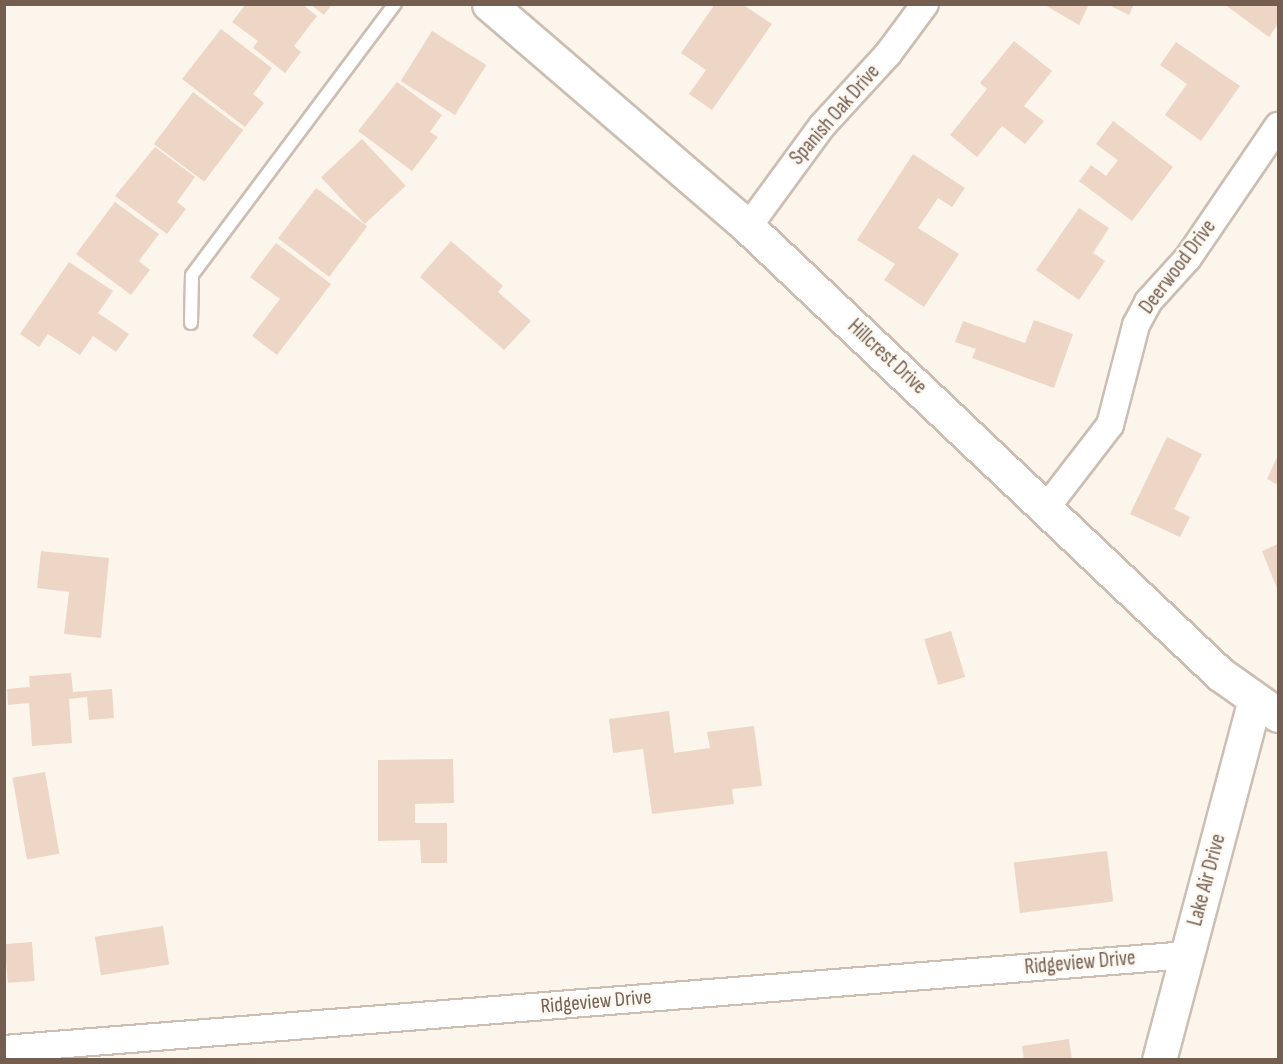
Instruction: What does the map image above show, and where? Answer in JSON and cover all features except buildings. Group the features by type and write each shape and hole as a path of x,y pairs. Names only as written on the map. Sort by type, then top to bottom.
{"main road":[{"name":"Hillcrest Drive","path":"489,4 748,227 1220,674 1267,708"},
{"name":"Lake Air Drive","path":"1159,1059 1187,955 1267,708"}],"street":[{"name":"Spanish Oak Drive","path":"748,227 822,126 888,54 925,4"},
{"name":"Deerwood Drive","path":"1047,508 1110,425 1136,325 1148,302 1188,258 1278,126"},
{"name":"Ridgeview Drive","path":"4,1049 1187,955"}],"lane":[{"path":"191,323 192,275 395,4"}]}
